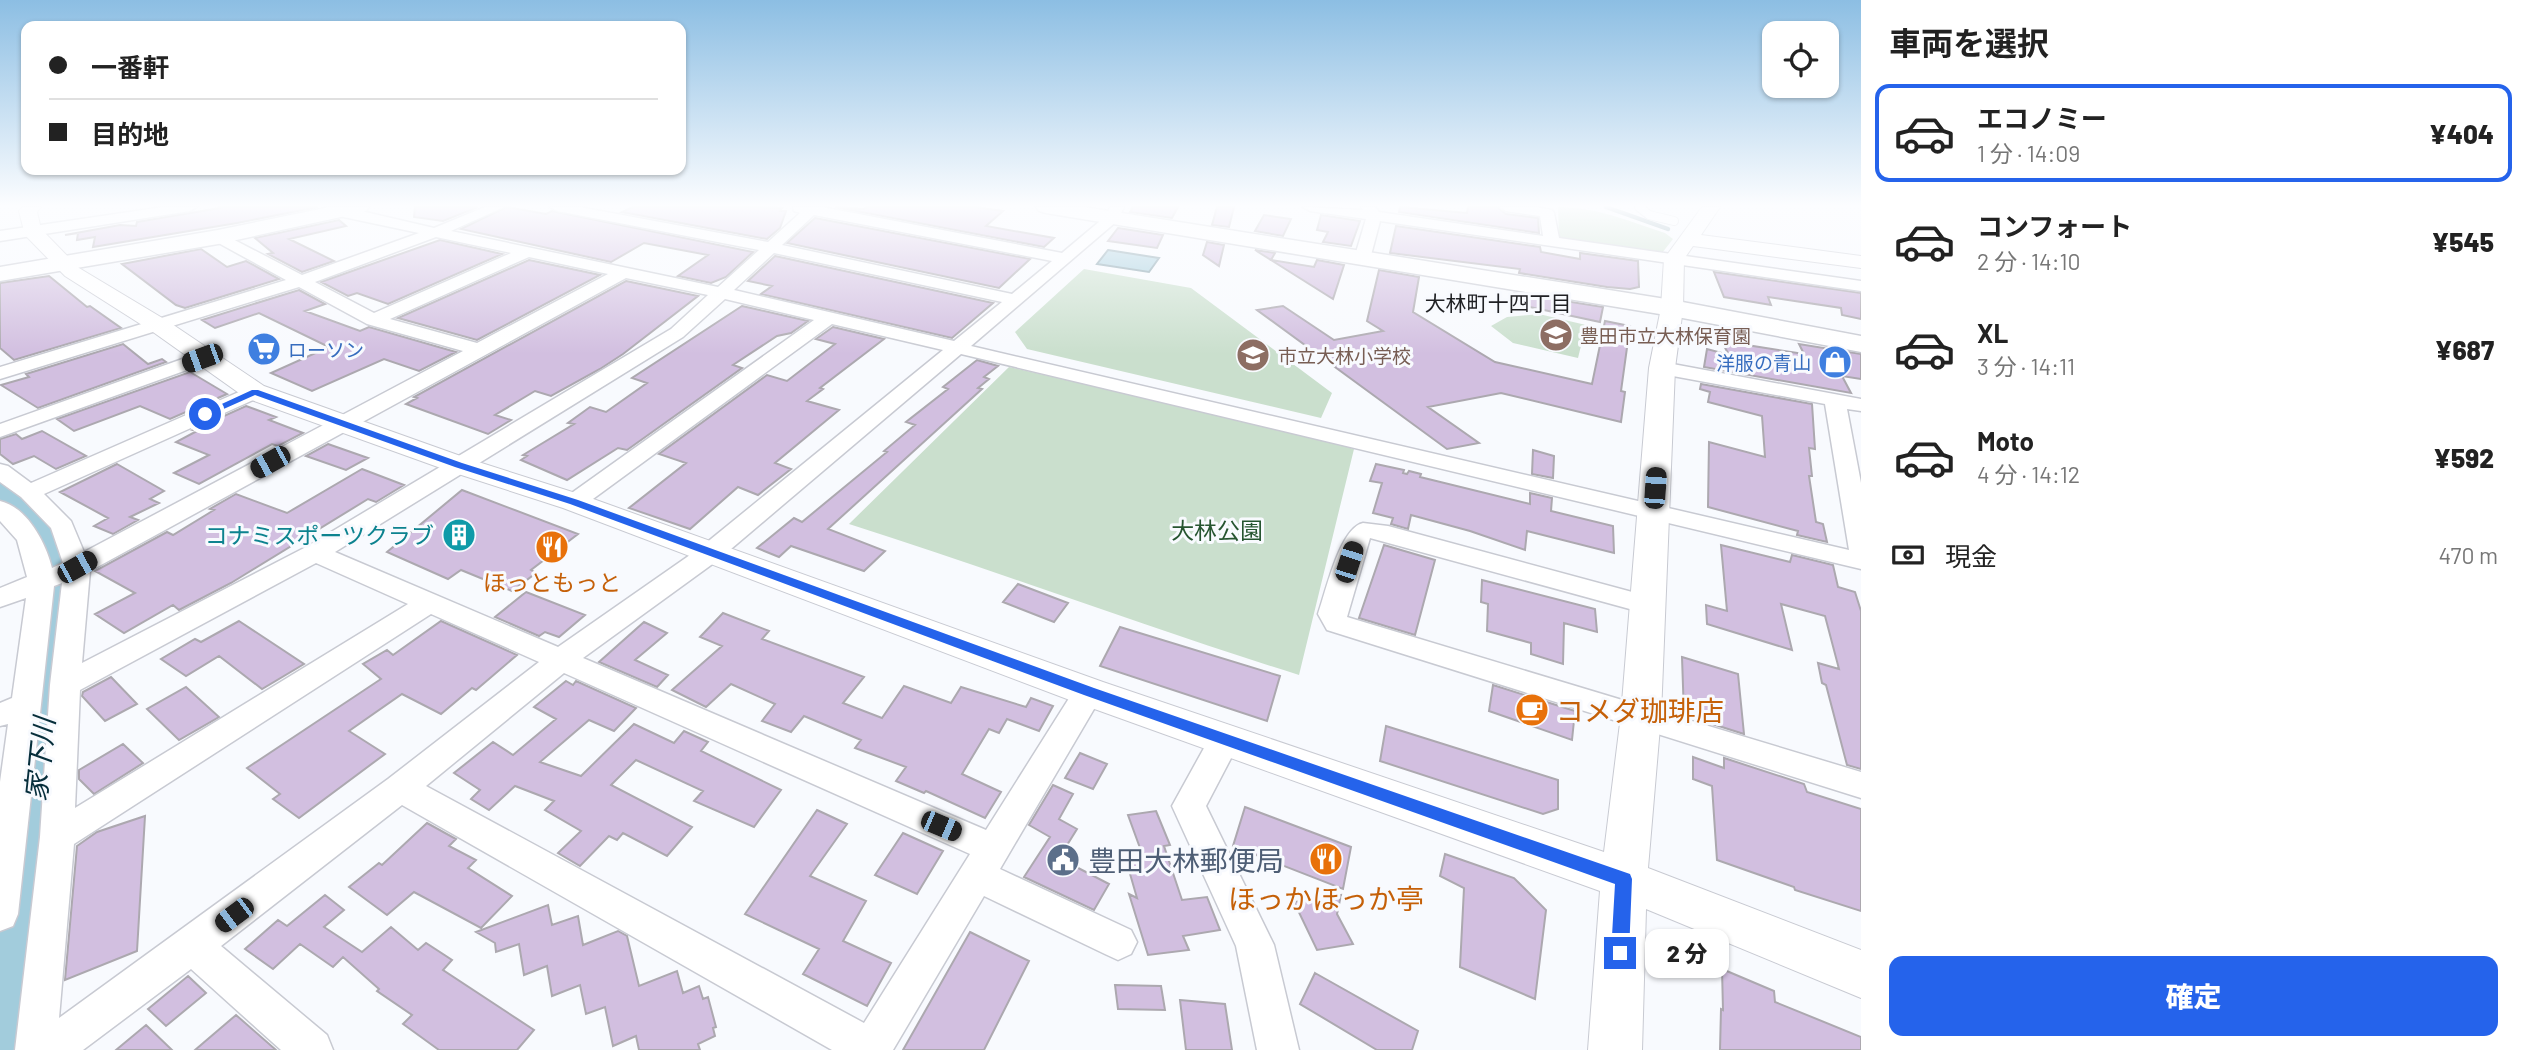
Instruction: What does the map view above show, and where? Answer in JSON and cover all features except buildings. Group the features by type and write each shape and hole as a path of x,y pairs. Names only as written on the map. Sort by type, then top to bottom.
{"main road":[{"path":"0,274 109,256"},
{"path":"1346,256 1672,308 1861,344"},
{"path":"1672,308 1718,312 1861,334"}],"street":[{"path":"55,256 72,272 160,327 255,392 458,465 574,502 1089,692 1624,879 1861,974"},
{"path":"253,256 373,320 480,349"},
{"path":"0,373 160,327 372,256"},
{"path":"373,320 517,256"},
{"path":"546,256 722,293 1861,561"},
{"path":"65,685 315,553 677,333 760,256"},
{"path":"811,256 1013,299"},
{"path":"1052,256 1062,258"},
{"path":"49,1050 192,946 400,788 562,659 709,554 1064,256"},
{"path":"1659,256 1861,286"},
{"path":"1822,256 1861,262"},
{"path":"1615,1050 1624,879 1641,715 1662,368 1672,308 1674,258"},
{"path":"0,598 77,567 624,272"},
{"path":"574,502 828,318"},
{"path":"0,431 202,358"},
{"path":"1662,368 1861,405"},
{"path":"29,492 255,392"},
{"path":"1835,401 1861,549"},
{"path":"0,471 29,492 62,526 77,567 65,685 57,837 36,1050"},
{"path":"0,508 26,533 37,554 41,582 13,710 0,914"},
{"path":"1648,605 1379,531 1363,530 1357,536 1332,614 1337,623 1348,628 1641,715 1861,785"},
{"path":"315,553 562,659 984,862 1118,942"},
{"path":"57,837 431,602"},
{"path":"400,788 870,1049 1089,692"},
{"path":"1225,739 1189,806 1255,945 1278,1050"},
{"path":"192,946 312,1050"}],"green space":[{"path":"1084,269 1191,288 1332,393 1321,418 1027,349 1015,332"},
{"path":"1539,314 1586,325 1578,358 1513,343 1491,326 1507,317"},
{"name":"大林公園","path":"1009,367 1310,436 1354,449 1299,675 849,524"}],"water":[{"path":"1103,256 1159,258 1149,272 1097,264"}],"waterway":[{"name":"家下川","path":"0,490 44,529 55,550 57,589 9,1050"}],"place":[{"name":"豊田市立大林保育園","path":"1556,335"},
{"name":"ローソン","path":"264,349"},
{"name":"市立大林小学校","path":"1253,355"},
{"name":"洋服の青山","path":"1835,362"},
{"name":"コナミスポーツクラブ","path":"459,535"},
{"name":"ほっともっと","path":"552,547"},
{"name":"コメダ珈琲店","path":"1532,710"},
{"name":"ほっかほっか亭","path":"1326,859"},
{"name":"豊田大林郵便局","path":"1063,860"}],"district":[{"name":"大林町十四丁目","path":"1498,302"}],"route":[{"path":"205,414 255,392 458,465 574,502 1089,692 1624,879 1620,953"}]}
